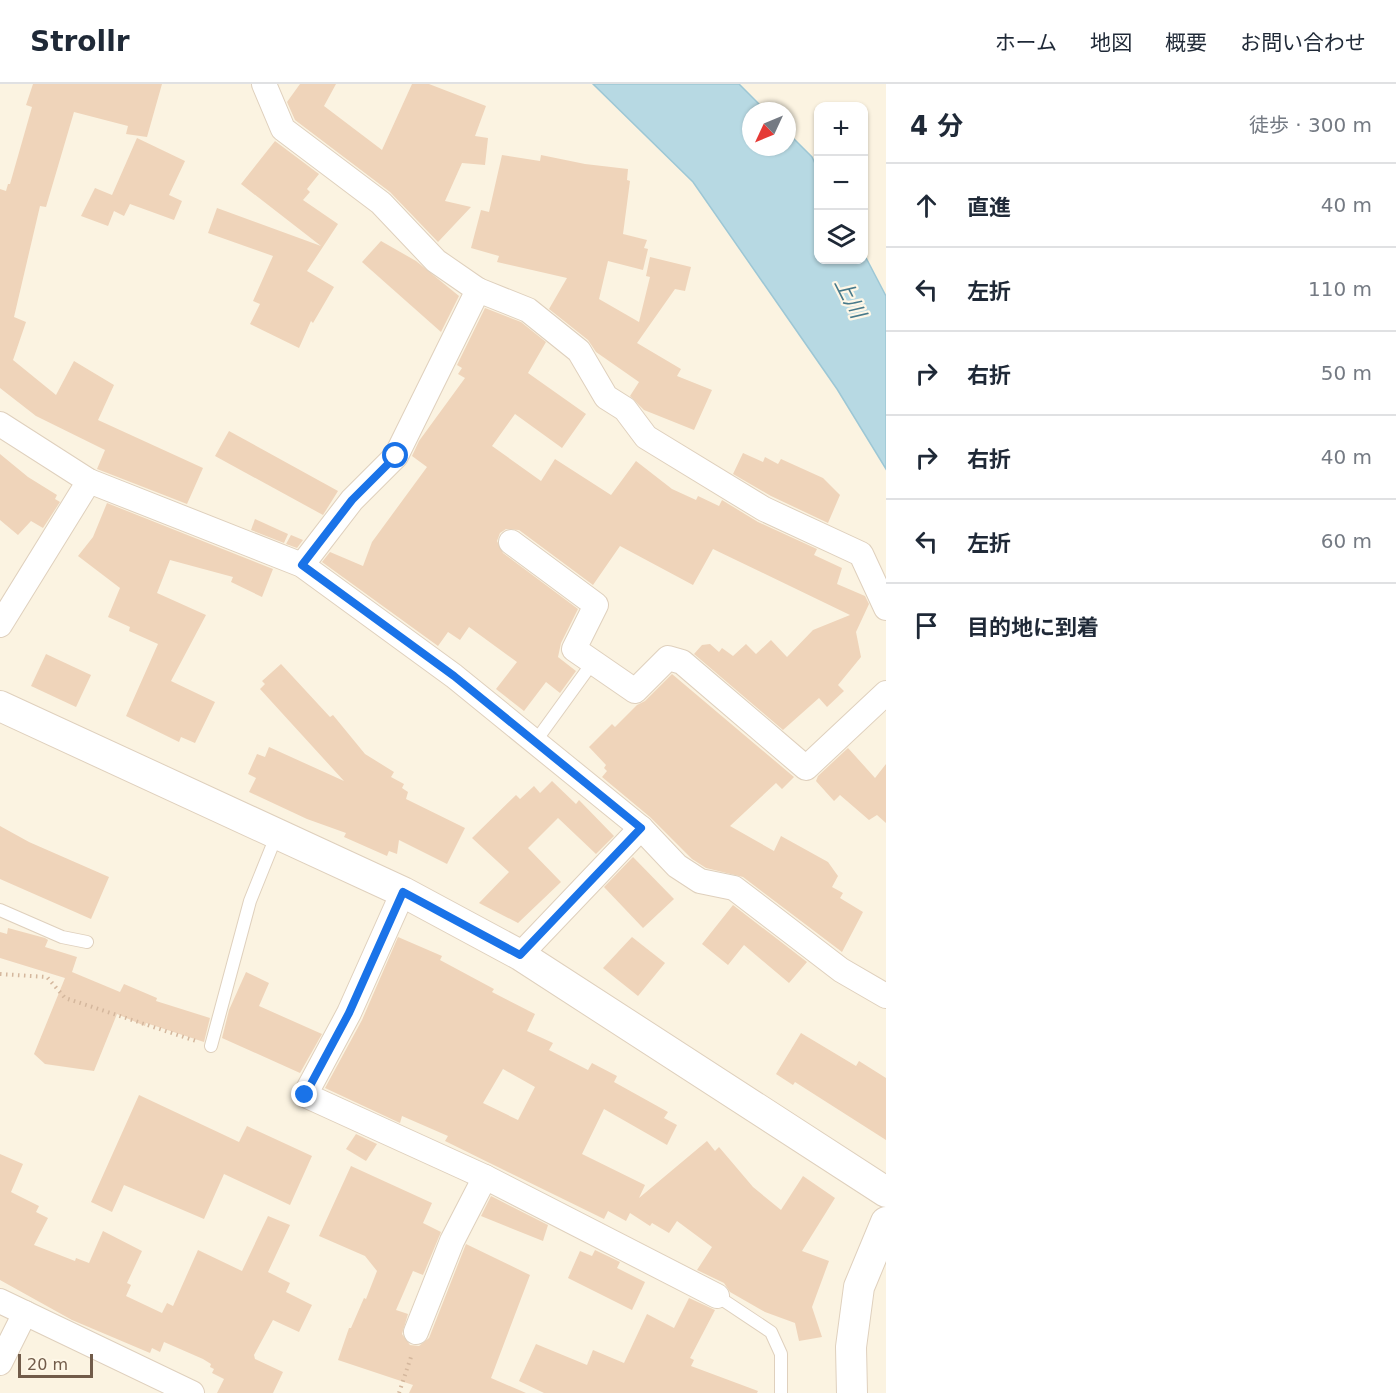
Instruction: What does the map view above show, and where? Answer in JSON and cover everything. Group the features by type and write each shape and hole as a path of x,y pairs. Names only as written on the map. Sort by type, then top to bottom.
{"street":[{"path":"264,84 282,129 381,203 436,261 478,290 528,310 579,351 606,397 625,409 646,437 764,509 861,554 886,608"},
{"path":"302,565 352,500 396,456 478,290"},
{"path":"0,424 89,481 302,565 454,676 641,828 677,866 700,881 734,888 841,970 886,996"},
{"path":"0,625 89,481"},
{"path":"512,542 596,605 574,649 634,691 668,658 682,662 806,768 886,693"},
{"path":"0,706 403,892 520,955 886,1192"},
{"path":"520,955 641,828"},
{"path":"403,892 349,1013 305,1095 485,1177 717,1296"},
{"path":"416,1332 452,1241 485,1177"},
{"path":"852,1393 851,1347 859,1287 886,1222"},
{"path":"0,1301 192,1393"},
{"path":"0,1363 25,1313"}],"lane":[{"path":"535,742 593,662"},
{"path":"211,1046 250,901 277,834"},
{"path":"0,910 62,937 87,942"},
{"path":"717,1296 771,1332 781,1354 781,1393"}],"path":[{"path":"0,974 47,977 65,998 211,1046"},
{"path":"399,1393 416,1342 416,1332"}],"water":[{"name":"上川","path":"593,84 739,84 757,102 742,102 742,156 796,156 796,141 812,157 814,161 814,264 868,264 868,262 886,296 886,469 837,389 693,182"}],"building":[{"path":"33,84 162,84 147,137 126,134 128,126 74,112 46,207 40,206 14,317 26,322 13,360 56,395 74,361 114,385 98,420 203,468 187,504 97,469 105,450 36,416 0,388 0,189 6,191 10,184 32,107 26,105"},
{"path":"300,84 336,84 324,106 382,150 412,84 429,84 486,106 475,136 488,138 485,165 462,163 445,201 471,207 438,242 390,192 295,120 287,102"},
{"path":"137,138 185,161 169,195 182,201 174,220 130,204 124,216 114,211 108,226 81,216 95,188 112,195"},
{"path":"275,141 319,174 307,189 310,192 303,200 338,224 307,271 334,287 313,323 311,321 299,348 250,324 260,304 253,301 273,256 208,233 217,208 321,246 241,184"},
{"path":"502,155 540,161 541,155 585,164 628,169 627,180 630,181 623,234 647,240 644,248 648,249 643,270 608,261 599,299 639,322 650,277 646,276 650,257 691,267 685,291 675,289 637,343 681,369 677,376 712,390 694,430 644,410 630,396 639,382 596,352 588,340 549,309 567,278 497,262 499,256 471,248 481,210 489,212"},
{"path":"381,241 416,261 459,296 441,332 362,262"},
{"path":"485,308 521,322 546,342 528,373 586,414 562,448 515,414 492,446 541,481 555,459 611,495 636,461 672,489 696,500 698,496 719,506 722,500 758,522 817,549 814,555 842,568 837,584 865,596 869,604 856,632 861,657 838,685 844,691 827,707 819,698 783,730 694,654 702,645 710,644 719,652 722,648 733,656 746,644 756,654 771,640 787,657 813,630 850,615 713,549 693,585 620,546 593,585 519,530 506,529 500,533 497,541 503,553 578,609 561,643 558,657 576,671 560,693 546,682 524,711 496,689 517,662 469,627 460,640 448,632 438,646 322,562 330,552 363,566 372,542 427,467 412,456 419,441 465,378 458,374 462,368 457,365"},
{"path":"229,431 338,491 323,515 215,456"},
{"path":"743,453 763,462 765,457 778,464 781,459 823,478 840,495 828,523 771,496 733,474"},
{"path":"0,454 28,477 57,495 55,499 60,502 43,528 31,521 18,535 0,520"},
{"path":"107,503 273,569 262,597 231,582 233,577 170,560 157,593 206,615 171,681 215,702 195,743 181,737 179,742 126,716 158,644 129,631 130,627 108,617 120,588 78,556 93,537"},
{"path":"255,519 288,534 284,543 251,530"},
{"path":"291,535 303,540 297,548 286,544"},
{"path":"46,654 91,675 76,707 31,686"},
{"path":"281,664 330,717 333,715 365,754 394,772 391,777 404,784 402,788 408,792 406,799 465,828 447,864 399,840 397,854 389,851 387,856 344,837 346,833 307,819 249,792 256,778 248,774 257,754 265,757 269,747 344,781 260,689 265,684 262,681"},
{"path":"672,674 794,777 782,789 776,783 730,826 774,851 781,836 828,862 838,876 832,887 843,893 840,898 863,912 842,952 743,877 706,868 692,859 650,817 602,777 607,771 604,768 606,765 589,747 612,724 615,727 637,705 645,701"},
{"path":"848,748 875,778 886,764 886,823 877,815 869,820 840,795 834,801 816,781 818,776"},
{"path":"552,781 576,804 579,800 614,836 596,854 558,818 528,848 561,882 518,923 479,903 509,872 472,838 516,795 520,799 534,786 540,793"},
{"path":"0,826 29,842 109,877 91,919 0,879"},
{"path":"633,857 674,899 643,928 604,887"},
{"path":"733,905 807,962 789,983 744,945 728,965 702,944"},
{"path":"8,928 45,938 48,940 45,947 77,957 72,972 120,992 124,984 157,998 156,1001 210,1018 204,1042 146,1023 145,1026 117,1014 94,1071 45,1064 34,1054 65,978 0,958 0,932 7,934"},
{"path":"398,937 442,956 440,960 494,989 492,992 535,1014 527,1031 553,1043 549,1050 588,1070 592,1063 617,1076 614,1082 668,1112 664,1118 677,1125 667,1145 604,1109 582,1154 645,1185 639,1198 707,1141 715,1151 719,1147 753,1187 781,1210 803,1176 835,1198 802,1251 829,1261 812,1307 822,1337 799,1341 795,1323 765,1312 730,1292 724,1283 697,1270 712,1247 677,1221 669,1233 652,1223 650,1226 630,1213 626,1221 608,1211 604,1219 445,1141 448,1136 402,1116 400,1123 325,1088 362,1020","holes":["503,1069 535,1087 518,1120 483,1103"]},
{"path":"632,937 665,963 638,996 603,968"},
{"path":"246,972 269,983 259,1006 322,1034 300,1073 222,1038 229,1010"},
{"path":"801,1033 856,1066 859,1061 886,1078 886,1140 795,1082 793,1085 776,1074"},
{"path":"139,1095 239,1142 247,1126 312,1156 290,1205 224,1174 204,1219 124,1185 112,1212 91,1202"},
{"path":"356,1134 377,1144 366,1161 346,1149"},
{"path":"0,1154 23,1164 11,1192 39,1206 36,1212 48,1218 34,1245 75,1261 76,1258 89,1263 103,1231 142,1251 127,1283 131,1285 126,1296 162,1313 167,1303 173,1306 198,1250 242,1271 268,1216 290,1225 268,1272 290,1283 286,1292 312,1305 299,1332 273,1320 254,1355 255,1359 283,1372 273,1393 217,1393 224,1379 212,1373 214,1369 210,1367 211,1364 203,1359 164,1342 160,1352 152,1348 150,1353 72,1320 0,1280"},
{"path":"351,1166 432,1203 423,1223 441,1232 423,1275 413,1271 396,1310 408,1314 402,1334 410,1345 419,1346 429,1338 466,1244 530,1275 491,1378 526,1393 409,1393 413,1385 338,1360 349,1328 364,1298 366,1299 377,1271 365,1256 319,1236"},
{"path":"491,1196 548,1225 543,1241 481,1216"},
{"path":"595,1250 620,1262 617,1268 645,1282 632,1310 568,1278 580,1251 592,1256"},
{"path":"689,1298 715,1310 690,1358 694,1360 691,1366 758,1391 757,1393 544,1393 519,1381 536,1344 587,1365 593,1350 624,1363 647,1314 674,1328"}],"route":[{"path":"305,1095 349,1013 403,892 520,955 641,828 454,676 302,565 352,500 396,456"}]}
